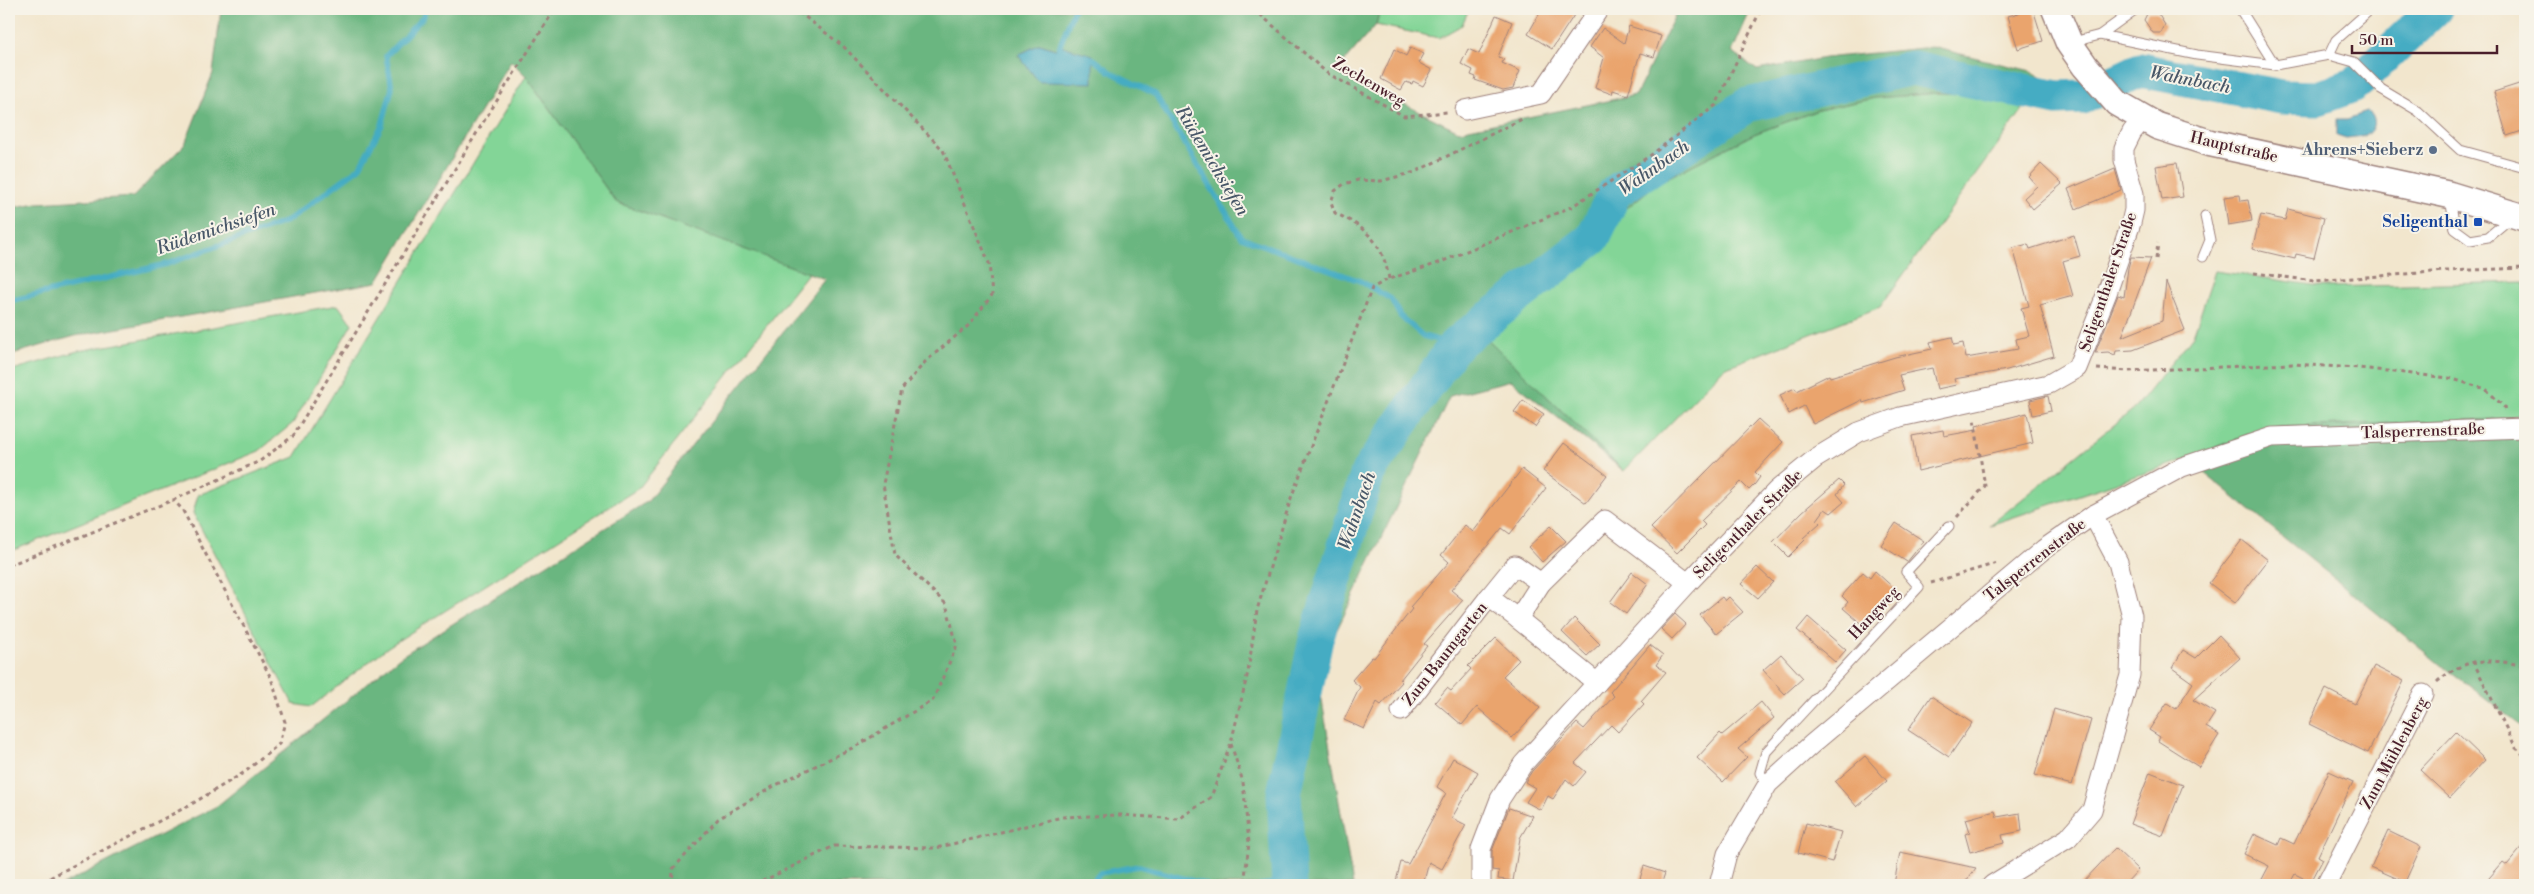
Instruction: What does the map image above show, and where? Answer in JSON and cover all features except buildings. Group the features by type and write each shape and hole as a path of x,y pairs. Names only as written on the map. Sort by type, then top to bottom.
{"main road":[{"name":"Hauptstraße","path":"2055,9 2069,44 2085,66 2117,103 2143,119 2210,144 2450,195 2520,217"}],"street":[{"path":"1465,110 1541,94 1599,9"},
{"name":"Seligenthaler Straße","path":"1481,885 1481,849 1500,799 1523,764 1688,583 1777,490 1816,458 1859,432 1900,417 2049,384 2076,368 2107,293 2131,223 2134,210 2134,194 2124,160 2124,148 2132,132 2143,119"},
{"name":"Talsperrenstraße","path":"1719,885 1727,854 1768,784 1812,744 2044,549 2092,515 2182,467 2272,437 2517,428"},
{"path":"1992,885 2068,838 2092,810 2130,675 2132,616 2118,562 2092,515"},
{"path":"1518,619 1541,583 1605,520 1688,583"},
{"name":"Zum Baumgarten","path":"1401,711 1515,565 1541,583"},
{"name":"Zum Baumgarten","path":"1489,597 1597,683"},
{"name":"Zum Mühlenberg","path":"2326,885 2423,694"}],"lane":[{"path":"2069,44 2100,35 2136,9"},
{"path":"2240,9 2275,65"},
{"path":"2329,55 2336,40 2371,9"},
{"path":"2100,35 2197,55 2275,65 2329,55 2354,62 2381,89 2418,111 2460,150 2525,168"},
{"path":"2450,195 2456,229 2470,240 2488,237 2520,217"},
{"path":"2203,257 2210,240 2205,216"},
{"name":"Hangweg","path":"1768,784 1760,773 1766,752 1919,587 1906,572 1950,526"}],"path":[{"path":"9,565 173,500 260,461 294,436 484,121 555,9"},
{"path":"672,885 673,869 718,819 776,785 858,744 933,700 957,646 946,604 895,555 883,484 902,389 925,362 969,325 992,295 990,263 943,150 844,47 795,9"},
{"name":"Zechenweg","path":"1254,9 1326,73 1404,116 1465,110"},
{"path":"755,885 834,846 936,848 1062,817 1121,814 1179,819 1211,797 1231,743 1248,672 1257,610 1291,498 1372,288 1389,279 1436,264 1571,207 1651,155 1716,105 1761,9"},
{"path":"1389,279 1385,258 1372,237 1354,222 1335,213 1331,202 1335,191 1344,184 1358,180 1380,181 1424,169 1532,113 1541,94"},
{"path":"2156,259 2158,244"},
{"path":"2254,273 2314,281 2446,271 2525,268"},
{"path":"2076,368 2127,371 2292,364 2359,368 2449,378 2486,389 2504,407 2517,428"},
{"path":"1950,526 1985,486 1971,402"},
{"path":"36,885 190,805 245,772 279,744 285,722 271,678 182,509 173,500"},
{"path":"1919,587 1999,562"},
{"path":"2473,660 2516,748 2525,756"},
{"name":"Zum Mühlenberg","path":"2423,694 2451,669 2473,660 2525,666"},
{"path":"1231,743 1243,782 1249,844 1244,885"}],"green space":[{"path":"221,9 1380,9 1376,25 1336,71 1459,131 1636,95 1678,9 1751,9 1732,52 1757,70 1825,58 1932,47 2031,71 2067,92 2032,97 1938,93 1875,98 1818,110 1754,134 1657,183 1551,271 1470,322 1624,471 1511,380 1450,396 1317,671 1353,885 62,885 217,806 400,657 648,501 825,279 616,202 526,76 511,61 377,282 75,336 9,355 9,208 37,203 133,197 185,144 213,73","holes":["1040,44 1055,49 1018,56"]},
{"path":"1380,9 1469,9 1462,25 1439,38 1376,25"},
{"path":"2412,9 2449,9 2382,73 2363,56"},
{"path":"526,76 616,202 809,272 639,488 388,647 311,707 293,704 193,513 198,495 295,457"},
{"path":"1938,93 2032,97 1880,307 1724,368 1624,471 1469,322 1551,271 1657,183 1754,134 1818,110 1875,98"},
{"path":"2215,271 2327,287 2525,282 2525,418 2265,428 2187,459 1990,525 2135,408 2193,336"},
{"path":"338,305 352,324 293,423 259,451 9,552 9,371 78,351"},
{"path":"2525,418 2525,729 2442,666 2187,459 2265,428"}],"water":[{"path":"1040,44 1055,49 1062,46 1093,55 1093,83 1039,82 1018,55"},
{"path":"2367,112 2370,113 2373,123 2372,128 2365,136 2346,138 2337,135 2337,119 2347,119"}],"waterway":[{"name":"Rüdemichsiefen","path":"9,301 167,264 287,221 359,168 382,125 392,88 386,56 424,16 424,9"},
{"name":"Rüdemichsiefen","path":"1065,50 1059,48 1074,9"},
{"name":"Wahnbach","path":"1289,885 1284,794 1316,639 1368,472 1455,345 1593,238 1615,192 1747,105 1913,68 2057,98 2083,97 2140,70 2282,97 2318,98 2351,86 2360,80 2435,9"},
{"name":"Rüdemichsiefen","path":"1086,56 1094,59 1111,72 1155,94 1241,237 1360,281 1391,299 1400,316 1423,336 1455,345"},
{"path":"1089,885 1100,873 1139,866 1207,885"},
{"path":"1261,885 1288,881"}],"place":[{"name":"Ahrens+Sieberz","path":"2433,150"},
{"name":"Seligenthal","path":"2478,222"}]}
